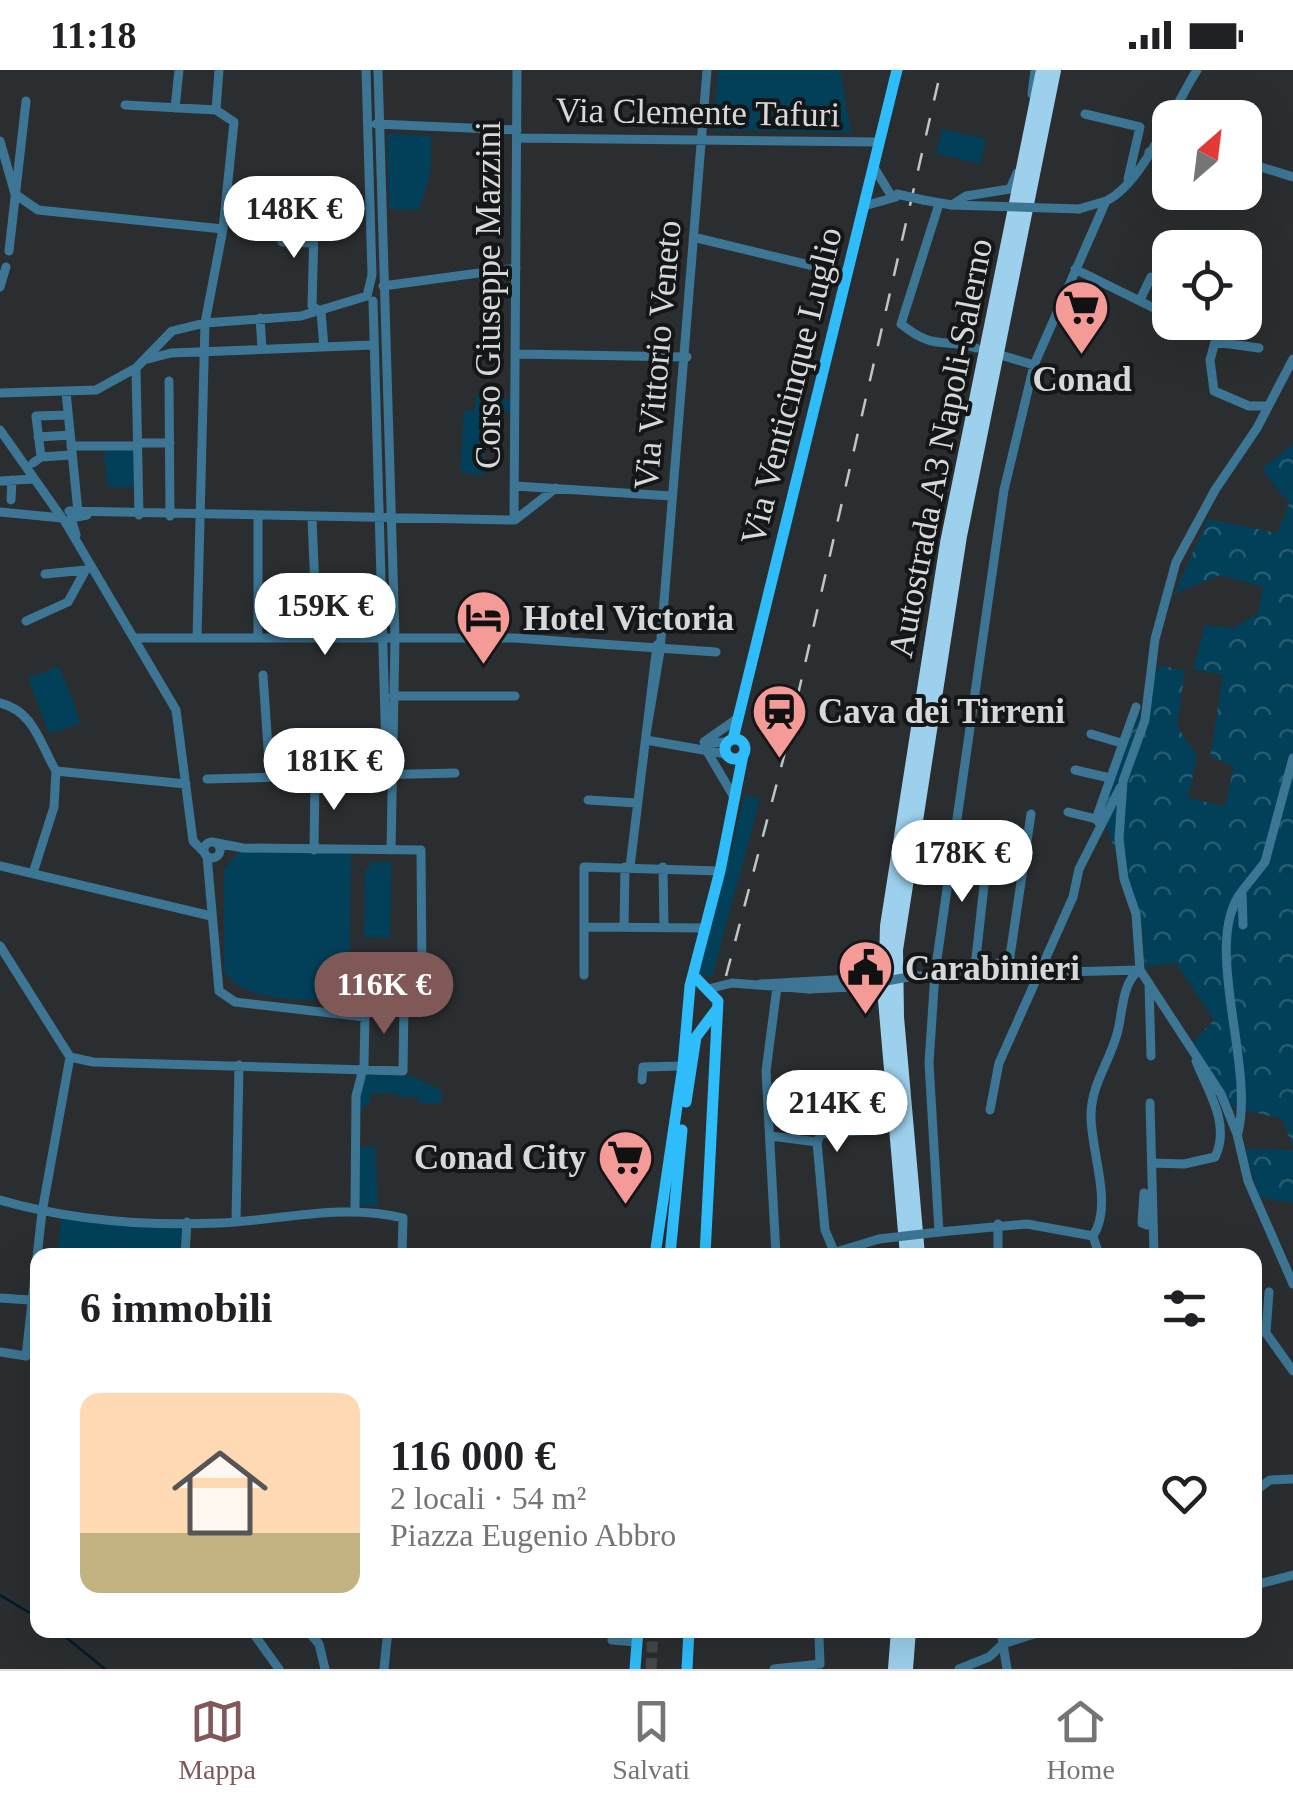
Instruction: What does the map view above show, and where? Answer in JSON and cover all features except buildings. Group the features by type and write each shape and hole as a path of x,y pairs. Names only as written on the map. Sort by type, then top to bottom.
{"highway":[{"name":"Autostrada A3 Napoli-Salerno","path":"906,1248 885,1000 887,926 947,543 1039,70"},
{"name":"Autostrada A3 Napoli-Salerno","path":"917,1248 897,1017 897,938 960,536 1054,70"},
{"path":"895,1669 897,1638"},
{"path":"906,1669 908,1638"}],"main road":[{"name":"Via Venticinque Luglio","path":"735,794 734,749 741,716 847,274 869,199 897,70"},
{"path":"656,1248 689,1003 735,794"},
{"path":"694,976 717,997 720,1005 708,1148 705,1248"},
{"path":"689,1003 706,989"},
{"path":"671,1248 683,1120 696,1037 720,1005"},
{"path":"683,1066 683,1120"},
{"path":"635,1669 637,1638"},
{"path":"687,1669 689,1638"}],"street":[{"path":"175,108 179,70"},
{"path":"216,110 219,70"},
{"path":"366,70 370,298 375,396 383,448 390,640 386,752 392,774 391,850"},
{"path":"378,70 388,396 383,448"},
{"name":"Corso Giuseppe Mazzini","path":"514,520 517,70"},
{"name":"Via Vittorio Veneto","path":"624,928 627,867 646,737 652,721 687,357 707,70"},
{"path":"952,204 966,196 1010,189 1039,70"},
{"path":"1178,100 1196,70"},
{"path":"9,251 26,101"},
{"path":"125,105 216,110 234,122 223,229 205,323 196,638"},
{"path":"1085,114 1140,128 1128,182"},
{"name":"Via Clemente Tafuri","path":"368,124 516,134 879,142"},
{"path":"0,141 16,194 38,210 223,229"},
{"path":"940,1232 929,1063 936,974 992,567 1034,365 1106,202 1128,182 1152,146"},
{"path":"874,163 877,176 894,194"},
{"path":"1262,167 1293,177"},
{"path":"869,199 894,194 940,204 1078,209 1106,202"},
{"path":"940,204 901,324 919,338 944,347 960,343 976,348"},
{"path":"1078,209 1097,222"},
{"path":"322,312 312,306 314,230 328,230"},
{"path":"697,238 847,274"},
{"path":"282,242 314,243"},
{"path":"371,243 383,242"},
{"path":"0,287 6,267"},
{"path":"0,393 105,387 146,360 172,332 205,323 322,312 370,298 397,281 516,268"},
{"path":"1074,269 1152,306"},
{"path":"1140,300 1151,277"},
{"path":"372,283 384,286"},
{"path":"322,312 324,347"},
{"path":"260,318 262,348"},
{"path":"1259,348 1214,342 1210,360 1214,391 1248,406 1268,406"},
{"path":"146,360 204,351 373,345"},
{"path":"518,354 687,357"},
{"path":"1004,356 1034,365"},
{"path":"1098,822 1123,781 1145,720 1154,640 1176,562 1293,358"},
{"path":"136,368 139,515"},
{"path":"169,382 170,516"},
{"path":"66,392 72,516 77,538 89,569 136,638 176,710 193,841 213,852 243,848 421,850 422,976 404,1002 403,1070 93,1062 70,1057"},
{"path":"375,396 388,396"},
{"path":"68,414 36,416 37,460 70,445"},
{"path":"0,430 4,445 54,509 72,516"},
{"path":"38,437 70,445 170,443"},
{"path":"0,481 33,479"},
{"path":"11,500 12,480"},
{"path":"0,512 514,520 556,488"},
{"path":"534,505 520,502 515,491 556,488 671,496"},
{"path":"39,514 54,509"},
{"path":"258,516 258,638"},
{"path":"312,518 317,638"},
{"path":"45,574 89,569"},
{"path":"26,622 68,602 89,569"},
{"path":"136,638 514,638 716,652"},
{"path":"263,675 270,777"},
{"path":"390,696 514,696"},
{"path":"0,704 14,707 30,720 56,771 54,807 34,874"},
{"path":"990,1110 999,1063 1041,973 1052,936 1073,897 1121,743 1136,708"},
{"path":"705,745 741,716"},
{"path":"1090,734 1121,743"},
{"path":"646,737 734,749"},
{"path":"705,745 735,794"},
{"path":"1238,1134 1243,1070 1228,962 1228,916 1265,862 1293,758"},
{"path":"1076,770 1110,778"},
{"path":"56,771 186,784"},
{"path":"207,778 455,773"},
{"path":"314,850 315,776"},
{"path":"1123,781 1119,839 1124,880 1136,914 1140,970 1221,1094 1238,1134 1248,1181 1293,1284"},
{"path":"588,800 638,803"},
{"path":"1068,812 1098,822"},
{"path":"706,989 732,982 777,987 853,987 1009,963 1031,814"},
{"path":"974,969 989,840"},
{"path":"213,852 209,877 216,983 230,1000 362,1015 366,1020 356,1096 355,1209"},
{"path":"0,866 211,920"},
{"path":"584,975 584,867 720,872"},
{"path":"664,868 664,928"},
{"path":"1242,891 1243,925"},
{"path":"211,920 210,984 218,998 238,1008 356,1018 360,1023 362,1070"},
{"path":"584,927 706,928"},
{"path":"0,946 70,1057 37,1248"},
{"path":"851,979 853,949"},
{"path":"974,969 1041,973 1140,970"},
{"path":"1097,1248 1093,1236 1101,1220 1092,1146 1092,1089 1117,1035 1129,982 1140,970"},
{"path":"760,984 873,978"},
{"path":"1149,980 1151,1056"},
{"path":"720,1005 732,982"},
{"path":"776,1248 766,1071 777,987"},
{"path":"1152,1163 1184,1164 1215,1157 1219,1149 1221,1119 1195,1053"},
{"path":"236,1222 239,1064"},
{"path":"642,1080 642,1068 683,1066"},
{"path":"1150,1102 1152,1163 1148,1194 1153,1248"},
{"path":"828,1248 817,1142 821,1134 882,1129"},
{"path":"771,1136 817,1142"},
{"path":"0,1200 42,1212 187,1222 236,1222 355,1209 403,1218 402,1248"},
{"path":"185,1248 187,1222"},
{"path":"844,1248 879,1239 998,1224 1093,1236"},
{"path":"998,1224 998,1248"},
{"path":"1266,1333 1269,1292"},
{"path":"0,1298 30,1300"},
{"path":"1262,1332 1293,1371"},
{"path":"0,1352 26,1356 30,1349"},
{"path":"1262,1486 1270,1480 1293,1479"},
{"path":"1262,1583 1293,1575"},
{"path":"256,1638 279,1669"},
{"path":"314,1638 325,1669"},
{"path":"384,1669 387,1638"},
{"path":"774,1669 820,1664 819,1638"},
{"path":"1003,1638 1008,1669"},
{"path":"964,1667 1021,1638"}],"green space":[{"path":"718,70 840,70 851,133 714,130"},
{"path":"942,129 986,139 980,164 936,153"},
{"path":"387,134 431,136 431,170 419,210 389,209"},
{"path":"476,395 514,400 512,412 494,411 493,417 487,418 487,435 493,435 493,442 485,443 483,476 460,472 464,411 474,410"},
{"path":"1293,444 1293,1147 1282,1119 1233,1107 1193,1042 1214,1020 1176,963 1145,967 1143,928 1101,811 1159,665 1185,671 1177,726 1197,756 1188,798 1225,806 1234,766 1210,757 1223,675 1193,669 1205,625 1233,628 1258,614 1263,587 1220,575 1174,594 1208,519 1277,533 1289,504 1262,469"},
{"path":"134,450 136,487 108,487 104,455 107,451"},
{"path":"59,666 81,723 49,734 28,678"},
{"path":"745,795 760,799 712,977 699,974"},
{"path":"238,852 351,854 350,954 369,955 363,993 344,1001 278,998 247,990 224,971 224,869"},
{"path":"370,862 391,862 390,938 364,937 365,869 370,868"},
{"path":"363,1075 412,1076 441,1090 442,1103 419,1104 419,1097 398,1097 397,1093 370,1094 370,1103 358,1111"},
{"path":"358,1147 375,1147 378,1206 358,1205"},
{"path":"1245,1149 1293,1150 1293,1203 1259,1197"},
{"path":"62,1214 187,1222 185,1248 57,1248"}],"waterway":[{"path":"0,1595 30,1613"},
{"path":"67,1638 105,1669"}],"tunnel":[{"path":"651,1669 653,1638"}],"railway":[{"path":"726,976 783,760 941,70"}],"place":[{"name":"Conad","path":"1082,357"},
{"name":"Hotel Victoria","path":"484,667"},
{"name":"Cava dei Tirreni","path":"779,760"},
{"name":"Carabinieri","path":"866,1017"},
{"name":"Conad City","path":"625,1206"}]}
